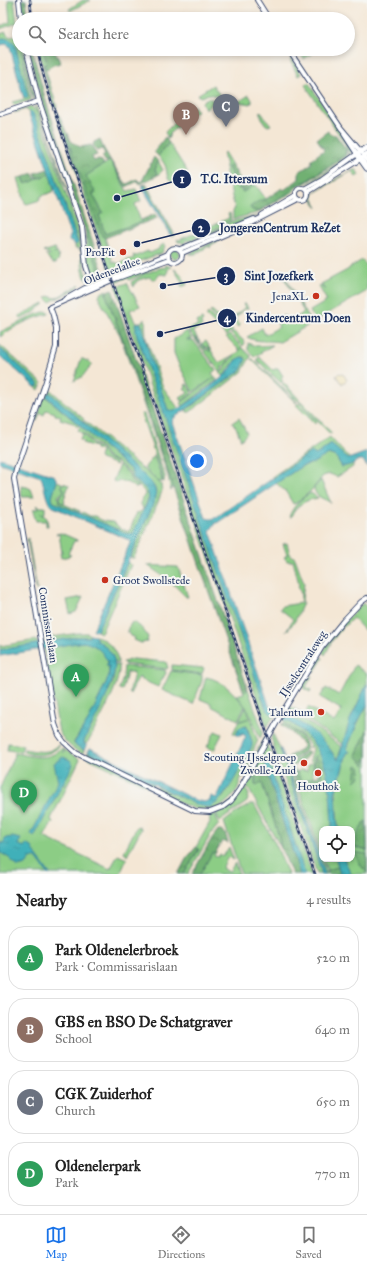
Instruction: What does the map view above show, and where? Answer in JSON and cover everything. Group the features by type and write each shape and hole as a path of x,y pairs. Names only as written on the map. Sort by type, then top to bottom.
{"main road":[{"path":"367,148 363,156 367,168"}],"street":[{"path":"19,0 20,12"},
{"path":"257,0 265,12"},
{"path":"28,56 39,101 81,223 84,238 86,266 92,285"},
{"path":"293,56 342,128 346,138 363,156 307,190 300,188 296,190 297,197"},
{"path":"0,114 39,101"},
{"path":"181,251 247,225 297,197 305,200 307,197 307,190"},
{"path":"175,247 181,251 182,258 179,261 173,261 169,257 172,248 175,247"},
{"name":"Oldeneelallee","path":"62,301 92,285 169,257"},
{"name":"Oldeneelallee","path":"50,307 169,257"},
{"name":"Commissarislaan","path":"50,307 54,315 56,328 56,347 18,463 15,484 56,728 64,742 73,751 195,811 210,812 223,807 231,801 243,783"},
{"name":"IJsselcentraleweg","path":"243,783 278,719 322,647 367,595"},
{"name":"IJsselcentraleweg","path":"361,602 367,598"}],"green space":[{"path":"8,0 14,0 16,12 12,12 12,25 0,29 0,26 10,22"},
{"path":"21,0 26,0 27,12 22,12"},
{"path":"83,0 91,0 70,11 69,9"},
{"path":"6,32 7,35 12,37 12,45 4,38 0,39 0,34"},
{"path":"18,56 22,56 31,100 14,105 12,102 24,99 23,96 26,98"},
{"path":"24,56 25,56 34,97 33,100"},
{"path":"30,56 34,56 46,101 102,269 103,273 101,275 100,274 44,110"},
{"path":"40,56 45,56 47,64 44,65 57,107 56,108 67,134 102,236 105,238 113,263 116,262 117,264 134,258 133,255 136,256 148,251 150,253 159,249 159,247 164,244 165,246 162,253 110,271 51,96"},
{"path":"45,56 57,56 61,63 53,65 46,70 44,64 47,63"},
{"path":"292,59 301,74 298,76 290,60"},
{"path":"308,82 336,124 351,150 350,156 345,143 305,85"},
{"path":"213,85 221,97 209,94 201,97 197,95"},
{"path":"249,95 252,100 252,103 250,102 251,104 238,102"},
{"path":"208,98 216,101 205,109 202,102 205,99 207,101 206,99"},
{"path":"31,106 37,112 75,220 79,235 80,251 78,248 75,248 75,245 78,243 76,236 33,113 31,111 29,114 26,109 14,113"},
{"path":"34,106 38,108 46,128 79,223 88,280 85,278 83,273 80,230 75,213 52,147 38,112"},
{"path":"194,106 197,111 185,119 182,115"},
{"path":"260,111 271,125 268,126 265,124 259,112"},
{"path":"181,116 185,121 171,132 168,139 165,132"},
{"path":"328,131 330,134 336,135 346,149 345,155 305,182 296,185 291,191 257,212 251,209 250,207 260,200 266,199 282,188 284,190 299,179 299,172 311,164 312,159 324,150 317,139"},
{"path":"68,133 71,141 80,147 91,145 97,155 92,157 94,161 98,159 104,164 86,176 96,193 93,195 103,213 99,215 105,234 141,222 141,220 155,214 157,218 105,238 102,236 69,144"},
{"path":"165,137 169,143 158,156 154,152"},
{"path":"100,139 112,163 127,184 137,179 140,182 142,181 154,157 158,161 155,170 158,175 140,184 138,181 126,187 110,160 106,162 102,156 105,154 102,149 98,151 93,145 94,142"},
{"path":"169,143 187,171 185,179 182,182 177,183 169,180 165,165 158,156"},
{"path":"346,149 347,155 345,157 304,184 297,186 293,192 257,213 233,219 233,210 235,209 226,172 224,152 232,165 228,167 238,188 243,192 255,184 266,199 253,206 252,210 254,210 301,182 305,182 345,155"},
{"path":"348,157 349,158 320,178 307,185"},
{"path":"110,161 127,191 136,189 141,201 135,204 141,222 105,234 99,215 103,213 93,195 95,193 85,176"},
{"path":"158,161 163,170 158,175 155,170"},
{"path":"232,165 245,188 259,180 252,187 243,192 242,189 238,188 228,167"},
{"path":"48,169 50,174 37,178 35,173"},
{"path":"356,169 359,175 356,177 352,171"},
{"path":"352,171 314,193 313,197 318,208 311,195 314,192"},
{"path":"33,173 36,180 26,184 23,177"},
{"path":"50,174 54,191 40,197 40,200 27,204 25,203 18,178 23,177 25,183"},
{"path":"146,184 175,235 172,237 144,186 142,185"},
{"path":"230,213 231,220 213,230 185,241 183,244 182,242 178,242 177,239 179,240 229,218 228,214"},
{"path":"258,216 236,225 223,228 208,236 185,246 184,245 207,235 232,221"},
{"path":"85,230 101,274 103,273 103,274 92,278 88,266"},
{"path":"222,238 211,245 210,248 209,246 195,254 189,254 194,251"},
{"path":"55,248 56,250 54,254 57,252 59,259 56,263 53,263 45,255 50,256 50,254 43,252"},
{"path":"175,249 180,254 175,259 170,254"},
{"path":"362,260 367,266 367,291 315,321 310,311 327,301 318,285 325,290 321,284"},
{"path":"158,265 129,280 127,278 116,282 115,280"},
{"path":"165,265 171,267 168,269 167,275 160,274 155,280 149,277 139,280 136,282 134,287 131,282 144,274 166,267"},
{"path":"174,269 180,273 187,285 180,286 183,284"},
{"path":"284,275 312,323 280,342 259,341 247,337 262,328 265,335 279,327 276,320 284,315 289,323 304,312 283,276"},
{"path":"127,283 140,306 130,310 135,322 141,322 145,319 146,338 163,387 179,409 172,412 168,410 150,357 143,326 136,333 265,706 274,716 267,727 116,287"},
{"path":"79,284 80,285 76,289 50,302 46,298 49,296 56,298"},
{"path":"112,289 247,686 247,690 244,693 129,356 106,295 107,291"},
{"path":"106,290 106,295 129,356 173,485 171,491 168,476 120,335 99,296"},
{"path":"44,303 44,305 38,308 35,312 21,319 19,316"},
{"path":"243,304 246,304 248,309 245,309 235,318 240,325 238,327 229,318 231,316 233,318 245,307"},
{"path":"212,310 233,331 230,333 210,312"},
{"path":"47,311 49,314 23,323 0,337 0,332 37,314"},
{"path":"208,313 229,333 226,336 206,316"},
{"path":"202,319 202,326 193,331 201,344 195,337 200,345 206,348 203,350 188,330 198,325 197,322"},
{"path":"187,331 192,339 187,340 193,340 216,370 212,373 215,377 193,392 174,353 174,339"},
{"path":"234,332 244,341 245,343 243,346 231,334"},
{"path":"230,335 242,347 239,350 226,337"},
{"path":"206,341 209,346 207,348 201,344"},
{"path":"248,343 256,346 273,345 254,357 248,350"},
{"path":"0,345 42,383 39,390 35,387 37,385 0,348"},
{"path":"209,347 219,363 235,354 229,359 224,367 221,367 223,369 220,372 204,351 207,349 210,352"},
{"path":"242,348 251,356 242,372 190,412 187,412 186,410 241,370 245,357 238,358 223,376 220,373"},
{"path":"259,357 273,370 278,368 283,376 281,378 283,381 281,383 258,361 257,359"},
{"path":"81,359 92,364 82,377 74,381"},
{"path":"251,359 253,359 297,402 296,403"},
{"path":"215,377 217,380 183,406 181,404 182,402"},
{"path":"284,383 300,400 298,401 282,384"},
{"path":"187,384 192,393 182,401 180,398 188,393 184,388"},
{"path":"47,387 84,419 82,422 50,393 47,395 47,398 79,425 77,427 73,423 60,419 61,416 55,415 55,413 46,410 44,415 40,413 36,421"},
{"path":"301,401 332,433 330,434 299,402"},
{"path":"298,403 317,422 315,424 296,405"},
{"path":"141,414 144,414 165,476 164,482 163,482 162,475"},
{"path":"239,418 247,433 241,440 236,427 232,423"},
{"path":"85,421 161,484 162,491 158,502 134,558 130,558 154,502 156,493 155,488 146,477 83,422"},
{"path":"80,426 131,470 134,478 147,490 149,497 133,534 128,534 81,514 83,512 90,516 95,516 103,521 113,522 121,529 128,531 130,530 137,512 138,513 143,510 140,503 145,494 144,491 131,479 130,473 117,462 107,457 102,448 78,431"},
{"path":"82,434 92,444 101,449 106,458 116,462 117,465 100,459 99,457 101,451 95,449 95,447 82,443 83,441 80,440"},
{"path":"330,437 350,459 345,458 331,444 329,444 329,446 316,455 311,453 273,479 273,476"},
{"path":"328,454 336,457 342,467 353,463 353,467 337,477 330,474 323,476 311,491 293,504 286,492 276,483 302,466 313,463"},
{"path":"154,456 162,482 159,482 145,469"},
{"path":"119,465 129,474 131,481 139,487 136,488 128,483 118,481 117,483 113,481"},
{"path":"321,480 331,503 316,494 314,488"},
{"path":"57,481 62,483 64,491 58,496 59,502 80,511 80,513 53,502 52,497"},
{"path":"63,483 69,485 64,499 65,502 63,503 60,502 59,499 65,491 62,486"},
{"path":"21,486 31,489 34,497 22,497"},
{"path":"311,493 318,498 309,500 298,506 291,517 289,517 292,510 298,503"},
{"path":"36,505 45,507 44,515 40,513 47,518 48,526 46,526 46,521 36,521 33,512 34,509 38,509"},
{"path":"61,533 77,541 74,541 68,554 71,555 61,558 60,553 62,553 59,534 56,534"},
{"path":"28,538 37,590 27,539"},
{"path":"287,543 290,554 295,558 304,583 302,601 300,601 301,594 293,561 287,561 284,557 287,555 283,544"},
{"path":"128,562 131,565 101,633 97,631"},
{"path":"147,565 178,567 188,597 186,597 171,582"},
{"path":"83,597 76,612 70,614 67,600"},
{"path":"303,603 295,621 286,632 293,619 280,609 282,606"},
{"path":"363,603 367,608 366,632 353,618 344,627 341,625"},
{"path":"132,622 145,632 148,637 147,642 141,643 134,640 135,638 132,636 131,637 128,633 128,628"},
{"path":"340,627 342,628 332,641 325,655 322,652"},
{"path":"87,633 90,635 89,637 77,637 44,643 46,638"},
{"path":"95,636 103,639 111,646 116,654 118,663 115,663 110,652 96,639"},
{"path":"36,640 39,644 0,650 0,646"},
{"path":"81,642 91,643 103,652 108,662 109,676 89,719 74,742 74,744 84,750 83,753 71,747 59,732 44,648"},
{"path":"318,656 323,658 314,673 311,669"},
{"path":"133,659 166,662 168,668 124,664 123,662"},
{"path":"115,665 119,665 117,682 104,713 90,739 85,745 84,741 113,682"},
{"path":"172,665 204,668 202,674 172,670"},
{"path":"355,665 367,674 367,684 350,720 343,745 311,722 287,709 289,706 292,707 308,717 310,713 306,711 308,707 334,722 342,710 320,697 326,688 339,695"},
{"path":"124,666 165,670 166,673 158,687 140,679 140,677 138,678 130,694 134,674 133,672 127,672 123,688 122,690 119,689 123,678"},
{"path":"171,671 202,675 202,681 193,704 162,690"},
{"path":"311,675 312,676 306,687 311,690 310,692 300,686 307,676 309,677"},
{"path":"206,677 223,684 245,706 238,720 211,706 212,704 200,699"},
{"path":"247,686 263,732 260,738 248,710 237,695 244,693 247,690"},
{"path":"367,705 367,874 351,874 345,862 355,862 355,826 338,826 336,791 348,746"},
{"path":"246,707 250,718 239,721"},
{"path":"289,713 312,725 342,747 337,759 326,744 314,732 287,720 311,740 318,749 323,760 329,782 332,826 319,826 319,847 299,788 322,778 321,767 317,756 314,758 312,772 314,777 302,782 297,772 300,770 307,771 308,765 312,763 310,760 313,748 311,746 308,748 310,745 304,737 284,721"},
{"path":"250,718 258,740 247,765 242,764 251,746 251,738 247,726 239,728 236,735 233,733 238,722"},
{"path":"283,723 303,738 306,746 306,750 290,762 288,757 302,748 303,745 292,733 281,725"},
{"path":"367,730 367,757 364,765 356,755"},
{"path":"215,731 222,734 214,750 207,747"},
{"path":"273,734 280,749 322,874 317,874 276,754 271,737"},
{"path":"264,738 265,739 243,778 244,773"},
{"path":"8,743 23,745 21,752 7,750"},
{"path":"59,744 60,745 57,749 48,753 33,755 24,752 24,749 38,751 52,750"},
{"path":"267,744 312,874 305,874 266,756 263,757 266,769 255,767 255,784 262,783 281,848 246,784 246,781"},
{"path":"62,748 64,749 62,752 63,753 65,750 80,759 67,786 63,784 67,787 51,819 53,822 44,837 110,869 118,855 127,859 120,874 0,874 0,788 15,753 45,757"},
{"path":"88,752 153,784 151,788 86,757"},
{"path":"306,752 309,753 305,758 291,767 291,763"},
{"path":"315,756 317,756 321,767 322,778 298,789 294,772 297,772 302,782 320,775 314,767"},
{"path":"289,760 289,766 319,851 319,859 285,762"},
{"path":"357,765 360,767 361,772 359,778 355,781"},
{"path":"254,766 266,769 300,874 292,874 281,848 262,783 256,786 255,785 256,770"},
{"path":"292,766 297,772 298,786 291,767"},
{"path":"241,767 244,770 237,790 228,801 218,808 198,810 177,802 155,790 157,786 197,805 223,797"},
{"path":"242,789 246,789 249,795 247,802 220,821 216,813 233,801"},
{"path":"251,804 254,804 276,845 288,874 241,874 224,822"},
{"path":"215,814 219,824 211,834 188,874 184,874 199,849 196,847 210,822 209,815"},
{"path":"366,821 367,851 355,847 357,835"},
{"path":"137,826 141,829 127,856 124,852"},
{"path":"218,830 224,832 228,843 222,841 216,852 212,853 200,874 192,874 212,838"},
{"path":"196,847 199,849 184,874 178,874 186,859"},
{"path":"229,847 234,860 228,857 222,868 229,872 235,863 239,874 200,874 212,853 216,852 214,856 218,857 220,854 223,856"},
{"path":"355,852 367,854 367,873 361,866"},
{"path":"320,862 323,862 327,874 325,874"},
{"path":"324,862 337,862 338,867 327,870"},
{"path":"338,867 340,874 328,874 327,870"}],"sand":[{"path":"339,373 344,375 347,380 342,384 336,376"}],"water":[{"path":"4,38 12,41 12,55 10,47 6,44 0,45 0,39"},
{"path":"12,56 18,56 28,96 27,99 23,96"},
{"path":"30,111 33,113 38,125 78,243 76,245 69,241 70,234 29,114"},
{"path":"144,185 172,235 170,235 142,187"},
{"path":"135,323 141,323 150,357 168,410 171,411 185,405 209,388 227,373 239,358 242,357 246,359 241,370 174,418 172,422 206,518 215,518 311,452 316,455 329,446 330,443 348,459 367,452 367,467 363,460 360,460 342,467 336,457 329,454 313,463 302,466 214,525 210,531 269,705 274,710 299,722 314,732 326,744 338,760 350,720 367,684 367,705 348,746 347,749 350,752 347,753 335,793 338,826 332,826 329,784 322,758 315,746 306,734 293,724 270,713 265,706 136,333"},
{"path":"0,348 38,383 38,387 35,387 0,356"},
{"path":"47,393 50,393 146,477 153,485 156,494 154,502 97,631 93,630 130,543 129,540 51,506 47,500 41,477 0,463 0,458 54,475 57,481 52,497 53,502 128,534 133,533 149,499 149,494 145,488 135,480 131,470 47,397"},
{"path":"90,635 95,636 96,639 106,647 113,657 115,665 114,675 110,687 100,711 84,741 84,744 87,745 84,750 74,743 89,719 109,676 109,666 106,666 108,662 101,651 92,644 83,642 0,656 0,650 77,637 89,637"},
{"path":"246,726 252,741 252,746 228,790 215,804 209,807 197,805 88,752 90,748 195,800 204,802 210,800 211,796 216,798 219,793 246,736 242,734 241,736 236,735 239,728"},
{"path":"280,749 319,857 319,862 321,862 325,874 322,874"},
{"path":"265,755 305,874 300,874 266,769 264,759"},
{"path":"63,757 70,760 73,765 34,837 31,834 58,782 54,763"},
{"path":"12,837 21,839 18,844 24,847 26,844 32,847 50,874 48,874 36,858 31,858 26,865 18,867 9,858 1,853 0,843 3,843 6,838"},
{"path":"337,862 345,862 351,874 340,874"}],"railway":[{"path":"30,0 31,12"},
{"path":"39,56 55,113 315,874"}],"place":[{"name":"CGK Zuiderhof","path":"226,127"},
{"name":"GBS en BSO De Schatgraver","path":"186,135"},
{"name":"T.C. Ittersum","path":"117,198"},
{"name":"JongerenCentrum ReZet","path":"137,244"},
{"name":"ProFit","path":"123,252"},
{"name":"Sint Jozefkerk","path":"163,286"},
{"name":"JenaXL","path":"316,296"},
{"name":"Kindercentrum Doen","path":"160,334"},
{"name":"Groot Swollstede","path":"105,580"},
{"name":"Park Oldenelerbroek","path":"76,697"},
{"name":"Talentum","path":"321,712"},
{"name":"Scouting IJsselgroep Zwolle-Zuid","path":"304,763"},
{"name":"Houthok","path":"318,773"},
{"name":"Oldenelerpark","path":"24,813"}]}
